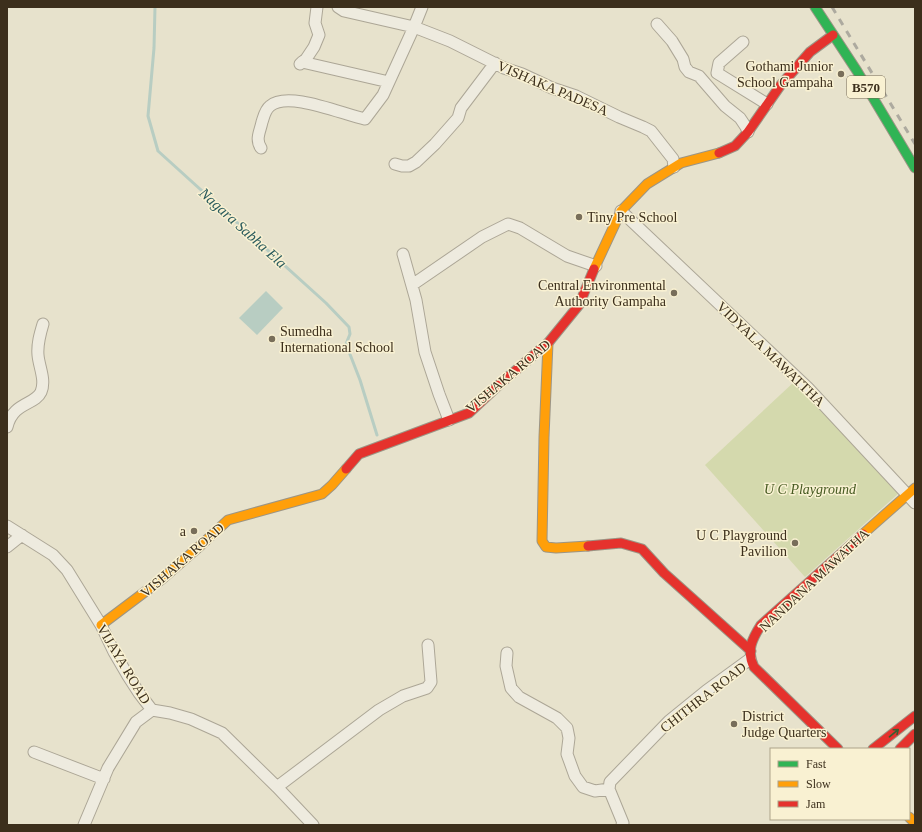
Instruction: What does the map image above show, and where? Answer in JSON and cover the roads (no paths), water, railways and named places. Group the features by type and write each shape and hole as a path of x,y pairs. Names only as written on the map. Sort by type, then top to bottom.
{"street":[{"path":"317,7 314,23 319,35 314,48 301,63 389,82"},
{"name":"VISHAKA PADESA","path":"338,7 344,11 414,27 450,41 495,63 552,88 576,96 647,129 673,159 674,167"},
{"path":"261,148 258,144 257,138 263,114 270,105 281,100 295,101 365,119 379,100 389,82 422,7"},
{"name":"B570","path":"815,7 857,71 915,168"},
{"path":"657,24 672,41 689,72 699,76 725,106 740,118 746,126 748,132"},
{"name":"VISHAKA ROAD","path":"101,625 156,583 197,549 228,520 322,494 331,488 351,461 359,454 469,413 501,383 548,343 579,305 621,211 647,184 681,163 729,149 734,146 748,132 780,86 810,52 833,35"},
{"path":"743,42 719,63 717,73 767,104"},
{"path":"395,164 409,166 416,162 435,144 458,118 461,108 495,63"},
{"name":"VIDYALA MAWATTHA","path":"621,211 808,388 912,495"},
{"path":"412,285 482,237 508,224 520,228 567,256 596,266"},
{"path":"403,254 416,300 426,352 438,394 449,420"},
{"path":"7,427 9,418 19,407 35,398 41,392 43,376 38,355 38,340 43,324"},
{"path":"548,343 542,541 546,547 556,548 621,543 642,549 664,573 751,655 754,667 837,748"},
{"name":"NANDANA MAWATHA","path":"751,655 752,639 761,626 912,495"},
{"name":"VIJAYA ROAD","path":"7,526 53,555 67,570 101,625 117,658 139,693 152,710 191,719 222,734 277,787 313,825"},
{"path":"7,547 22,535"},
{"path":"277,787 380,710 403,696 427,688 431,682 428,645"},
{"path":"507,653 506,666 511,688 518,697 557,718 567,728 569,738 567,754 575,776 583,787 596,791 609,789 623,823 622,825"},
{"name":"CHITHRA ROAD","path":"609,789 610,782 669,720 751,655"},
{"path":"84,825 108,768 136,722 152,710"},
{"path":"874,748 915,716"},
{"path":"901,748 915,734"},
{"path":"34,752 104,779"}],"waterway":[{"name":"Nagara Sabha Ela","path":"155,7 154,48 148,116 158,151 326,303 349,327 350,334 346,344 360,380 377,435"}],"railway":[{"path":"832,7 915,144"}],"place":[{"name":"Gothami Junior School Gampaha","path":"841,74"},
{"name":"Tiny Pre School","path":"579,217"},
{"name":"Central Environmental Authority Gampaha","path":"674,293"},
{"name":"Sumedha International School","path":"272,339"},
{"name":"a","path":"194,531"},
{"name":"U C Playground Pavilion","path":"795,543"},
{"name":"District Judge Quarters","path":"734,724"}],"park label":[{"name":"U C Playground","path":"810,489"}]}
